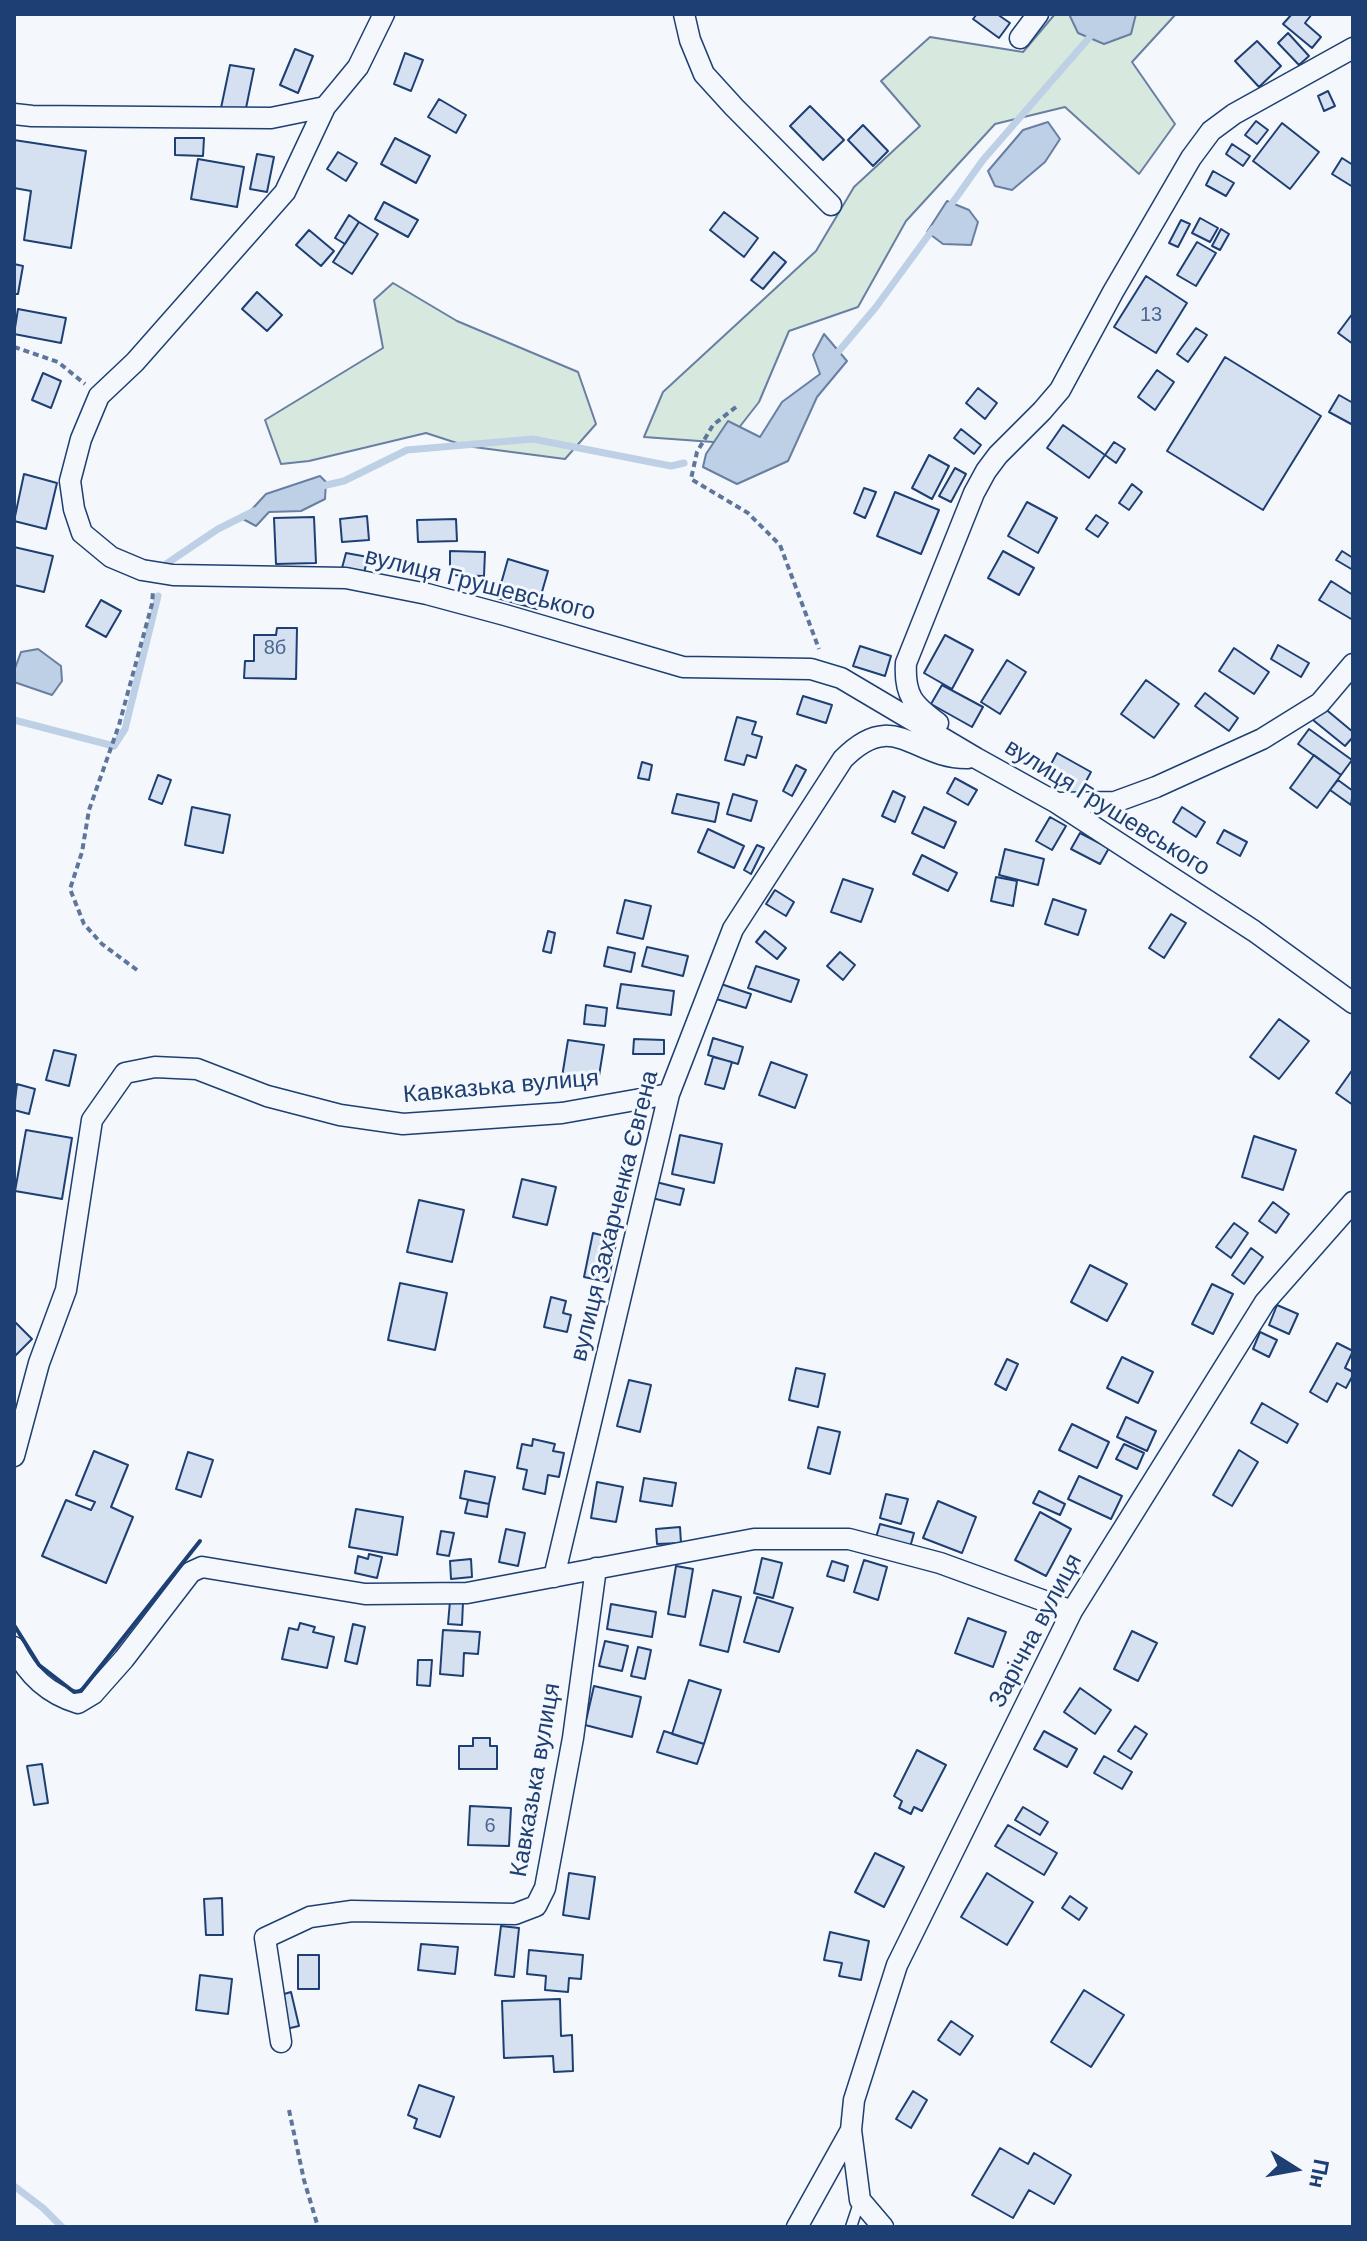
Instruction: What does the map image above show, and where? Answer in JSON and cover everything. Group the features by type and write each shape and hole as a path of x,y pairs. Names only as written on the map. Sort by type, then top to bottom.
{"street":[{"name":"вулиця Грушевського","path":"384,14 358,67 325,107 285,192 135,362 99,396 81,439 70,481 82,533 111,557 142,570 173,575 346,578 427,594 683,667 811,669 841,678 1057,803 1254,931 1353,1003"},
{"path":"684,14 690,40 704,74 831,205"},
{"path":"1020,38 1038,14"},
{"path":"976,758 961,740 920,711 909,697 905,679 906,663 974,493 998,455 1060,390 1183,171 1211,131 1234,114 1353,48"},
{"path":"14,114 271,118 325,107"},
{"path":"1057,803 1115,802 1262,739 1320,703 1353,664"},
{"name":"вулиця Захарченка Євгена","path":"554,1577 669,1094 733,929 843,759 854,748 872,737 891,734 955,759 976,758"},
{"name":"Кавказька вулиця","path":"14,1456 39,1363 66,1290 92,1120 125,1073 155,1067 197,1069 267,1096 340,1115 403,1124 562,1113 669,1094"},
{"name":"Зарічна вулиця","path":"860,2200 851,2130 854,2100 897,1965 1072,1611 1265,1302 1353,1202"},
{"path":"14,1647 34,1678 50,1692 78,1703 93,1694 191,1572 202,1567 365,1594 467,1593 754,1539 849,1539 940,1563 1072,1611"},
{"name":"Кавказька вулиця","path":"281,2042 265,1938 310,1917 352,1911 515,1914 536,1906 545,1888 573,1738 596,1568"},
{"name":"Зарічна вулиця","path":"797,2227 851,2130"},
{"path":"860,2200 883,2227"}],"lane":[{"path":"851,2227 860,2200"}],"path":[{"path":"14,347 58,362 99,396"},
{"path":"736,407 713,425 697,452 691,479 748,513 780,545 828,674"},
{"path":"137,970 102,944 84,924 70,889 82,852 89,810 119,725 152,604 154,572"},
{"path":"289,2110 318,2227"}],"shaded area":[{"path":"1055,14 1176,14 1132,62 1175,124 1139,174 1065,107 995,124 906,221 858,307 789,331 759,402 727,443 644,437 663,392 816,251 854,187 920,126 881,81 930,37 1023,52"},
{"path":"393,283 457,321 578,372 596,424 565,459 466,446 426,433 309,461 281,464 265,420 383,348 374,300"}],"water":[{"path":"1069,14 1136,14 1131,34 1104,44 1078,33"},
{"path":"1048,122 1060,139 1045,162 1012,190 995,186 988,171 1023,130"},
{"path":"947,201 969,210 978,222 971,245 943,244 927,232"},
{"path":"824,334 847,361 817,397 788,461 737,484 703,467 706,454 728,421 760,437 782,402 820,374 813,355"},
{"path":"320,476 326,482 325,499 301,511 269,512 256,526 243,519 266,494"},
{"path":"38,649 61,666 62,681 52,695 14,682 14,671 21,652"}],"building":[{"path":"977,14 997,14 1010,23 999,38 973,19"},
{"path":"1292,14 1312,14 1305,23 1321,37 1312,48 1283,24"},
{"path":"1288,33 1309,56 1299,65 1278,43"},
{"path":"1257,41 1281,66 1259,87 1235,61"},
{"path":"295,49 313,56 298,93 280,85"},
{"path":"405,53 423,60 411,91 394,84"},
{"path":"230,65 254,69 245,113 221,108"},
{"path":"1328,91 1335,106 1324,111 1318,96"},
{"path":"439,99 466,115 456,133 428,117"},
{"path":"810,106 844,140 823,160 790,126"},
{"path":"1256,121 1268,130 1257,144 1245,135"},
{"path":"1282,123 1319,152 1290,189 1253,161"},
{"path":"863,125 888,151 873,166 848,140"},
{"path":"175,138 204,138 203,156 175,155"},
{"path":"395,138 430,156 416,183 381,164"},
{"path":"14,140 86,151 71,248 24,240 31,191 14,188"},
{"path":"1232,144 1250,156 1243,166 1226,154"},
{"path":"338,152 357,163 346,181 327,169"},
{"path":"257,154 274,157 267,192 250,189"},
{"path":"1342,158 1353,165 1353,187 1332,174"},
{"path":"198,159 244,167 237,207 191,199"},
{"path":"1213,171 1234,183 1226,196 1206,185"},
{"path":"384,202 418,220 408,237 375,219"},
{"path":"724,212 758,238 744,257 710,230"},
{"path":"349,215 359,222 345,244 335,238"},
{"path":"1200,218 1218,228 1210,242 1192,233"},
{"path":"1181,220 1190,224 1178,247 1169,243"},
{"path":"359,222 378,234 352,274 333,262"},
{"path":"1221,229 1229,234 1220,250 1212,246"},
{"path":"309,230 334,251 321,266 296,245"},
{"path":"1197,242 1216,253 1196,286 1177,275"},
{"path":"774,252 786,262 763,289 751,280"},
{"path":"14,264 23,266 18,294 14,294"},
{"path":"1146,276 1187,303 1156,353 1114,327"},
{"path":"257,292 282,315 267,331 242,309"},
{"path":"18,309 66,318 61,343 14,334"},
{"path":"1353,313 1353,344 1338,333"},
{"path":"1196,328 1207,335 1188,362 1177,354"},
{"path":"1225,357 1321,416 1263,510 1167,451"},
{"path":"1157,370 1174,382 1155,410 1138,397"},
{"path":"43,373 61,381 51,408 32,400"},
{"path":"978,388 997,403 985,419 966,403"},
{"path":"1339,395 1353,403 1353,425 1329,412"},
{"path":"1063,425 1105,455 1089,478 1047,448"},
{"path":"961,429 981,445 974,454 954,438"},
{"path":"1114,442 1125,449 1116,463 1105,455"},
{"path":"929,455 949,466 932,499 912,488"},
{"path":"955,468 966,474 951,502 939,496"},
{"path":"24,474 57,483 46,529 14,521"},
{"path":"1132,484 1142,492 1129,510 1119,503"},
{"path":"864,488 876,492 865,518 854,513"},
{"path":"895,492 939,510 921,554 877,536"},
{"path":"1027,502 1057,518 1038,553 1008,536"},
{"path":"1096,515 1108,523 1098,537 1086,529"},
{"path":"367,516 369,540 342,542 340,519"},
{"path":"314,517 316,563 276,564 274,518"},
{"path":"456,519 457,541 418,542 417,520"},
{"path":"14,547 53,556 44,592 14,585"},
{"path":"450,551 485,552 484,576 450,575"},
{"path":"1003,551 1034,568 1019,595 988,578"},
{"path":"1342,551 1353,558 1353,570 1336,560"},
{"path":"346,553 368,557 364,573 342,568"},
{"path":"508,559 548,571 537,609 497,598"},
{"path":"1331,581 1353,595 1353,620 1319,600"},
{"path":"101,600 121,611 106,637 86,626"},
{"path":"277,628 297,628 296,679 244,678 245,661 254,661 254,635 276,635"},
{"path":"945,635 973,650 952,689 924,673"},
{"path":"1278,645 1309,663 1301,677 1271,659"},
{"path":"860,646 891,656 885,676 853,666"},
{"path":"1234,648 1269,672 1254,694 1219,671"},
{"path":"1007,660 1026,672 1000,714 981,702"},
{"path":"1146,680 1179,704 1154,738 1121,714"},
{"path":"942,685 983,707 972,727 931,704"},
{"path":"1205,693 1238,718 1229,731 1195,706"},
{"path":"803,696 832,705 826,723 797,714"},
{"path":"1323,707 1353,732 1353,737 1345,746 1313,720"},
{"path":"737,717 756,722 752,734 762,737 756,758 747,755 744,765 725,760"},
{"path":"1309,729 1352,760 1341,775 1298,744"},
{"path":"1057,753 1091,772 1078,796 1044,777"},
{"path":"1314,755 1341,775 1317,808 1290,788"},
{"path":"642,762 652,765 649,780 638,778"},
{"path":"796,765 806,770 792,796 783,791"},
{"path":"158,775 171,780 162,804 149,799"},
{"path":"955,778 977,790 968,805 947,793"},
{"path":"1338,780 1353,791 1351,805 1330,790"},
{"path":"893,791 905,797 895,822 882,816"},
{"path":"677,794 719,803 715,822 672,813"},
{"path":"733,794 757,801 751,821 727,814"},
{"path":"192,807 230,815 223,853 185,845"},
{"path":"924,807 956,822 944,848 912,833"},
{"path":"1182,807 1205,822 1196,837 1173,822"},
{"path":"1050,817 1066,826 1052,850 1036,841"},
{"path":"708,829 744,846 734,868 698,852"},
{"path":"1224,830 1247,842 1240,856 1217,843"},
{"path":"1080,833 1109,848 1100,864 1071,849"},
{"path":"757,845 764,848 751,874 744,870"},
{"path":"1005,849 1044,859 1038,885 999,875"},
{"path":"922,855 957,873 948,891 913,874"},
{"path":"996,877 1017,881 1013,906 991,901"},
{"path":"843,879 873,889 861,922 831,912"},
{"path":"775,890 794,902 786,916 766,904"},
{"path":"1053,899 1086,910 1078,935 1045,924"},
{"path":"625,900 651,906 643,939 617,933"},
{"path":"1171,914 1186,923 1164,958 1149,948"},
{"path":"548,931 555,933 551,953 543,951"},
{"path":"765,931 786,948 777,959 756,942"},
{"path":"608,947 635,953 631,972 604,966"},
{"path":"647,947 688,956 683,976 642,966"},
{"path":"840,952 855,965 843,980 827,966"},
{"path":"756,966 799,980 791,1002 748,988"},
{"path":"718,983 751,994 746,1008 713,998"},
{"path":"621,984 674,991 671,1015 617,1008"},
{"path":"586,1005 607,1008 605,1026 584,1024"},
{"path":"1279,1019 1309,1041 1279,1079 1250,1057"},
{"path":"713,1038 743,1047 738,1064 708,1055"},
{"path":"634,1039 664,1040 664,1054 633,1054"},
{"path":"568,1040 604,1045 598,1082 562,1077"},
{"path":"54,1050 76,1055 69,1086 46,1080"},
{"path":"713,1057 732,1062 724,1089 705,1084"},
{"path":"771,1062 807,1075 795,1108 759,1095"},
{"path":"1353,1069 1353,1105 1336,1093"},
{"path":"17,1084 35,1089 29,1114 14,1110"},
{"path":"26,1130 72,1138 62,1199 15,1191"},
{"path":"680,1135 722,1144 714,1183 672,1174"},
{"path":"1254,1136 1296,1150 1283,1190 1242,1177"},
{"path":"522,1179 556,1187 547,1225 513,1217"},
{"path":"656,1182 684,1189 680,1205 652,1198"},
{"path":"419,1200 464,1210 452,1262 407,1252"},
{"path":"1273,1202 1289,1214 1276,1233 1259,1221"},
{"path":"1234,1223 1248,1233 1231,1258 1216,1247"},
{"path":"593,1233 617,1239 608,1282 584,1277"},
{"path":"1251,1248 1263,1257 1244,1284 1232,1275"},
{"path":"1090,1265 1127,1284 1107,1321 1071,1302"},
{"path":"400,1283 447,1293 435,1350 388,1340"},
{"path":"1212,1284 1233,1294 1213,1334 1192,1324"},
{"path":"551,1297 566,1301 563,1313 571,1315 567,1332 544,1327"},
{"path":"1277,1305 1298,1314 1289,1334 1269,1325"},
{"path":"14,1321 32,1339 14,1357"},
{"path":"1260,1332 1277,1340 1269,1357 1253,1349"},
{"path":"1337,1343 1353,1351 1345,1368 1353,1375 1346,1388 1337,1383 1327,1402 1310,1392"},
{"path":"1122,1357 1153,1372 1138,1403 1107,1388"},
{"path":"1007,1359 1018,1364 1006,1390 995,1384"},
{"path":"796,1368 825,1374 818,1407 789,1400"},
{"path":"629,1380 651,1385 640,1432 617,1426"},
{"path":"1262,1403 1298,1424 1287,1443 1251,1423"},
{"path":"1126,1417 1156,1431 1147,1451 1117,1437"},
{"path":"1072,1424 1109,1442 1097,1468 1059,1450"},
{"path":"818,1427 840,1432 830,1474 808,1468"},
{"path":"533,1439 555,1444 553,1451 564,1453 559,1477 548,1475 545,1494 523,1489 527,1470 517,1468 522,1444 532,1446"},
{"path":"1124,1444 1144,1453 1137,1469 1116,1459"},
{"path":"1239,1450 1258,1462 1232,1506 1213,1495"},
{"path":"94,1451 128,1465 111,1507 133,1517 106,1583 42,1556 66,1500 91,1510 95,1502 76,1495"},
{"path":"188,1452 213,1460 201,1497 176,1489"},
{"path":"465,1471 495,1477 489,1504 460,1498"},
{"path":"1079,1476 1122,1496 1111,1519 1068,1499"},
{"path":"644,1478 676,1483 672,1506 640,1501"},
{"path":"597,1482 623,1487 616,1522 591,1518"},
{"path":"1039,1491 1065,1504 1060,1515 1033,1503"},
{"path":"886,1494 908,1499 901,1524 880,1518"},
{"path":"468,1500 489,1504 487,1517 465,1513"},
{"path":"938,1501 976,1517 962,1553 923,1538"},
{"path":"356,1509 403,1517 397,1555 349,1547"},
{"path":"1040,1512 1071,1529 1046,1576 1015,1560"},
{"path":"880,1524 914,1533 909,1551 875,1541"},
{"path":"680,1527 681,1543 657,1544 656,1529"},
{"path":"506,1529 525,1533 518,1566 499,1562"},
{"path":"441,1531 454,1533 449,1556 437,1554"},
{"path":"369,1554 382,1557 377,1578 355,1573 358,1556 368,1559"},
{"path":"762,1558 782,1563 773,1598 754,1593"},
{"path":"471,1559 472,1577 451,1579 450,1561"},
{"path":"864,1560 887,1567 878,1600 854,1592"},
{"path":"832,1561 848,1566 844,1581 827,1576"},
{"path":"676,1566 693,1569 685,1617 668,1614"},
{"path":"713,1590 741,1597 728,1652 700,1645"},
{"path":"757,1597 793,1608 779,1652 744,1642"},
{"path":"450,1601 463,1602 462,1625 448,1624"},
{"path":"611,1604 656,1612 652,1637 607,1629"},
{"path":"968,1618 1006,1632 993,1667 955,1653"},
{"path":"300,1623 315,1627 313,1632 334,1637 327,1668 282,1659 289,1628 298,1630"},
{"path":"353,1624 365,1627 357,1664 345,1661"},
{"path":"443,1630 480,1632 478,1654 464,1653 463,1676 440,1674"},
{"path":"1132,1631 1157,1643 1138,1681 1114,1669"},
{"path":"605,1641 628,1646 622,1671 599,1666"},
{"path":"638,1647 651,1650 645,1679 631,1676"},
{"path":"418,1660 432,1660 430,1686 417,1685"},
{"path":"689,1680 721,1690 704,1744 672,1734"},
{"path":"594,1686 641,1697 632,1737 585,1725"},
{"path":"1080,1688 1111,1710 1095,1734 1064,1712"},
{"path":"1135,1726 1147,1734 1131,1759 1118,1751"},
{"path":"664,1731 704,1744 697,1764 657,1752"},
{"path":"1044,1731 1077,1749 1067,1767 1034,1749"},
{"path":"473,1738 490,1738 490,1746 497,1746 497,1769 459,1769 459,1746 473,1746"},
{"path":"917,1750 946,1765 922,1811 914,1807 911,1814 899,1808 902,1801 894,1796"},
{"path":"1104,1756 1132,1772 1122,1789 1094,1773"},
{"path":"42,1764 48,1803 34,1805 27,1766"},
{"path":"470,1806 511,1808 509,1846 468,1845"},
{"path":"1023,1807 1048,1822 1040,1835 1015,1820"},
{"path":"1008,1825 1057,1853 1044,1875 995,1846"},
{"path":"875,1853 904,1867 884,1907 855,1892"},
{"path":"569,1873 595,1877 589,1919 563,1915"},
{"path":"987,1873 1033,1902 1007,1945 961,1917"},
{"path":"1070,1896 1087,1908 1079,1920 1062,1908"},
{"path":"222,1898 223,1935 206,1935 204,1899"},
{"path":"501,1926 519,1928 514,1977 495,1975"},
{"path":"830,1932 869,1941 861,1980 839,1976 842,1963 824,1960"},
{"path":"421,1944 458,1947 455,1974 418,1970"},
{"path":"529,1950 583,1955 581,1979 569,1978 568,1992 545,1990 546,1976 527,1974"},
{"path":"298,1955 319,1955 319,1989 298,1989"},
{"path":"200,1975 232,1979 228,2014 196,2010"},
{"path":"1084,1990 1124,2015 1091,2067 1051,2042"},
{"path":"291,1992 299,2026 286,2029 277,1996"},
{"path":"560,1999 561,2036 572,2035 573,2071 554,2072 553,2056 504,2058 502,2001"},
{"path":"951,2021 973,2036 960,2055 938,2040"},
{"path":"419,2085 454,2097 440,2137 414,2128 417,2119 408,2115"},
{"path":"913,2091 927,2100 911,2128 896,2119"},
{"path":"1000,2148 1028,2164 1034,2153 1071,2175 1054,2204 1029,2190 1013,2218 972,2195"}],"waterway":[{"path":"948,209 983,160 1095,31"},
{"path":"833,358 876,307 933,229"},
{"path":"318,487 344,481 407,450 533,439 671,466 684,463"},
{"path":"166,564 218,529 254,511"},
{"path":"114,746 125,729 158,596"},
{"path":"14,720 110,745"},
{"path":"14,2186 62,2227"}],"wall":[{"path":"14,1625 39,1665 74,1692 81,1691 200,1541"}]}
